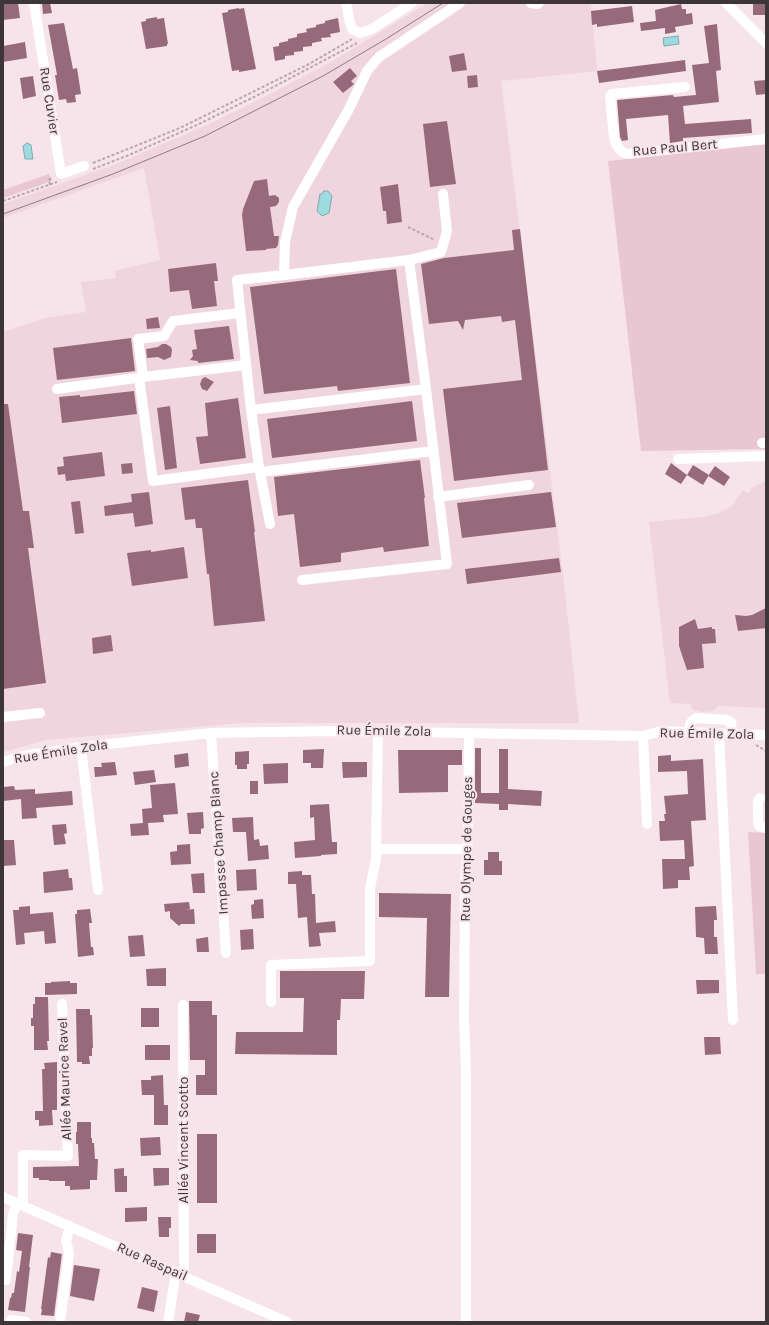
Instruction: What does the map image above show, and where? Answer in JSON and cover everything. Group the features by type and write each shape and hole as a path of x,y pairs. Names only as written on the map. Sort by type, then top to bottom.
{"street":[{"name":"Rue Cuvier","path":"34,3 61,174 88,167"},
{"path":"346,3 352,29 360,33 372,29 412,3"},
{"path":"284,275 285,242 293,207 349,108 367,71 379,57 460,3"},
{"path":"531,3 539,3"},
{"path":"726,3 766,43"},
{"name":"Rue Paul Bert","path":"685,86 612,94 610,96 616,146 627,154 766,139"},
{"path":"270,524 251,410 237,280 409,260 441,252 447,231 442,194"},
{"path":"302,580 447,564 409,260"},
{"path":"240,313 173,320 164,336 138,339 153,481 433,451"},
{"path":"57,389 141,377 246,365"},
{"path":"251,410 426,389"},
{"path":"678,458 766,456"},
{"path":"438,497 529,485"},
{"path":"3,717 40,713"},
{"path":"690,732 690,724 696,718 727,720 731,722 732,734"},
{"path":"271,1002 271,965 370,961 370,888 376,859 378,731"},
{"name":"Rue Émile Zola","path":"3,762 24,756 81,747 211,733 378,731 643,736 661,731 766,735"},
{"name":"Impasse Champ Blanc","path":"211,733 226,953"},
{"name":"Rue Olympe de Gouges","path":"466,1322 466,1069 464,1021 468,733"},
{"path":"719,733 734,1020"},
{"path":"643,736 647,824"},
{"path":"81,747 98,890"},
{"path":"760,798 758,801 758,822 760,826 766,828"},
{"path":"376,849 467,849"},
{"name":"Allée Maurice Ravel","path":"20,1204 23,1155 68,1156 62,1004"},
{"name":"Allée Vincent Scotto","path":"168,1322 180,1274 183,1005"},
{"name":"Rue Raspail","path":"3,1197 287,1322"},
{"path":"6,1280 13,1214 20,1204"},
{"path":"60,1322 69,1253 66,1241 70,1226"},
{"path":"11,1320 26,1322"}],"path":[{"path":"88,167 180,128 309,64 360,33"},
{"path":"88,167 129,155 197,125 260,94 356,43"},
{"path":"3,201 62,180"},
{"path":"408,227 443,244"}],"shaded area":[{"path":"428,3 591,3 597,71 501,81 563,574 579,723 242,723 46,740 3,752 3,332 45,318 86,312 81,282 116,278 115,271 160,260 144,168 3,218 3,204 119,163 209,124 329,63"},
{"path":"766,144 766,449 641,451 608,161"},
{"path":"49,174 52,181 3,198 3,190"},
{"path":"766,481 766,708 718,706 713,711 703,712 693,710 690,704 670,703 649,522 703,517 716,514 731,507 743,490 749,493 752,488"},
{"path":"748,832 766,833 766,974 756,974"}],"water":[{"path":"678,36 679,44 664,46 663,38"},
{"path":"27,143 31,145 33,159 25,159 23,146"},
{"path":"324,191 328,191 332,196 329,213 322,216 317,211 320,194"}],"building":[{"path":"3,3 18,3 20,18 3,20"},
{"path":"42,3 50,3 52,13 43,14"},
{"path":"753,3 766,3 766,15 753,15"},
{"path":"681,4 682,9 686,9 686,14 692,13 693,24 675,27 676,32 665,34 665,28 641,31 640,23 656,21 655,10"},
{"path":"632,6 634,22 597,27 597,24 592,25 591,11"},
{"path":"244,8 256,69 239,72 239,70 232,71 222,13"},
{"path":"157,17 157,19 164,18 168,44 167,46 146,49 141,22 146,21 146,19"},
{"path":"338,18 340,32 330,34 331,37 321,38 322,41 312,43 312,46 303,47 303,51 294,52 294,55 285,56 285,59 275,61 273,47 279,46 279,43 288,41 288,39 297,37 297,34 307,32 306,29 316,27 316,25 325,23 325,21"},
{"path":"64,23 73,69 77,68 81,94 75,95 76,102 67,103 66,99 59,100 55,75 57,75 48,25"},
{"path":"717,24 721,70 716,71 719,102 683,106 685,124 751,119 752,133 683,138 683,141 670,143 668,115 626,119 628,140 622,141 620,137 617,100 673,95 674,97 696,95 692,65 709,63 704,26"},
{"path":"25,42 27,58 3,62 3,46"},
{"path":"464,53 467,70 452,72 449,56"},
{"path":"685,60 686,71 599,83 597,71"},
{"path":"350,68 357,76 351,81 354,84 343,93 333,82"},
{"path":"477,75 478,87 468,88 467,76"},
{"path":"33,76 36,96 23,99 20,78"},
{"path":"766,80 766,94 756,95 754,81"},
{"path":"447,121 456,184 430,187 423,124"},
{"path":"267,179 269,196 275,195 279,198 279,202 276,206 270,207 274,236 279,236 278,245 276,248 266,250 246,251 242,215 243,209 254,181"},
{"path":"398,184 402,222 387,224 386,211 383,211 380,187"},
{"path":"520,229 548,470 454,481 443,389 522,380 515,320 502,322 501,316 465,320 463,330 458,321 429,324 421,264 444,258 514,250 512,230"},
{"path":"216,263 218,281 214,281 217,306 192,309 189,290 170,292 168,269"},
{"path":"396,269 410,383 338,391 337,386 264,394 250,287"},
{"path":"158,317 160,328 147,329 146,319"},
{"path":"229,326 234,359 198,363 198,361 190,360 193,356 192,350 197,349 194,330"},
{"path":"131,338 135,371 57,380 53,348"},
{"path":"162,344 166,344 171,347 171,357 164,360 158,357 147,358 146,349 158,347"},
{"path":"205,377 214,382 207,391 202,389 200,384 202,379"},
{"path":"134,391 137,414 62,423 59,397 80,395 80,397"},
{"path":"238,398 246,458 200,464 196,437 208,436 205,403"},
{"path":"412,401 417,441 272,458 267,419"},
{"path":"3,404 8,404 23,511 29,511 34,548 28,548 46,683 3,689"},
{"path":"170,406 177,468 165,470 157,408"},
{"path":"102,452 105,476 66,481 65,474 58,475 57,467 64,466 63,457"},
{"path":"420,460 429,546 384,552 383,547 341,553 341,562 300,567 294,514 278,516 274,477"},
{"path":"132,463 133,473 122,474 121,464"},
{"path":"671,463 687,475 681,484 665,474"},
{"path":"693,465 709,475 703,485 687,475"},
{"path":"715,466 730,477 724,486 708,476"},
{"path":"248,480 265,621 214,626 209,574 207,574 202,528 196,528 195,519 185,520 181,488"},
{"path":"149,492 153,524 135,527 133,513 105,516 104,506 132,502 131,494"},
{"path":"551,492 556,527 462,538 457,503"},
{"path":"80,501 84,533 75,534 71,502"},
{"path":"184,547 188,578 132,586 127,553 151,550 151,552"},
{"path":"559,558 561,572 467,584 465,569"},
{"path":"766,608 766,628 738,631 735,615 752,615"},
{"path":"695,619 698,629 712,627 712,629 715,629 716,643 702,644 704,668 687,670 679,646 679,627"},
{"path":"111,635 113,651 93,654 92,638"},
{"path":"475,748 481,748 481,793 499,793 499,749 508,749 508,789 542,791 541,806 508,804 508,810 499,810 499,804 475,803"},
{"path":"324,749 323,768 311,768 311,763 303,763 303,750"},
{"path":"398,750 462,750 462,765 448,765 448,792 399,793"},
{"path":"249,751 249,764 247,764 247,769 237,769 237,765 235,765 235,752"},
{"path":"188,753 189,766 175,768 174,755"},
{"path":"671,755 671,761 703,759 706,820 691,821 694,866 689,867 690,880 678,880 678,888 663,889 662,859 685,859 684,840 660,841 659,821 665,821 664,814 666,814 664,796 688,794 687,771 658,772 658,756"},
{"path":"115,762 117,775 95,777 94,767 102,767 101,763"},
{"path":"342,762 367,762 367,777 343,778"},
{"path":"288,763 288,783 264,784 263,764"},
{"path":"154,770 156,782 135,785 133,772"},
{"path":"250,781 258,781 258,794 250,794"},
{"path":"175,783 178,814 163,815 164,822 148,823 149,835 131,836 130,824 143,823 142,809 152,808 150,785"},
{"path":"14,786 15,790 35,789 35,794 72,791 73,805 36,808 37,818 22,819 21,799 3,801 3,787"},
{"path":"329,804 332,842 337,842 337,854 295,858 294,842 315,840 314,817 310,818 310,805"},
{"path":"203,812 204,828 201,829 201,834 189,834 187,813"},
{"path":"253,817 254,840 259,839 260,846 268,845 269,859 248,861 246,832 233,832 232,818"},
{"path":"66,824 67,833 64,834 66,844 54,845 52,825"},
{"path":"3,840 14,840 16,865 3,866"},
{"path":"190,844 191,864 171,865 170,852 177,851 177,845"},
{"path":"488,852 499,852 499,861 502,861 502,875 484,875 484,860 488,860"},
{"path":"68,869 69,878 72,878 73,890 44,893 43,872"},
{"path":"256,869 257,890 237,891 236,870"},
{"path":"302,871 302,875 311,875 312,894 315,894 316,923 335,921 336,932 319,933 321,946 309,947 307,917 298,918 296,884 288,884 288,872"},
{"path":"204,873 205,893 193,893 191,874"},
{"path":"379,893 451,894 449,997 425,997 427,918 379,917"},
{"path":"263,899 264,918 252,919 251,905 254,904 254,900"},
{"path":"189,902 190,909 185,910 194,909 195,924 181,924 179,926 170,918 170,911 165,912 164,904"},
{"path":"30,906 30,914 53,912 56,943 45,944 44,931 24,933 25,944 16,945 13,910 19,910 19,907"},
{"path":"716,906 717,920 714,920 714,937 717,937 718,954 705,954 704,938 696,937 695,907"},
{"path":"90,909 92,923 89,923 91,947 93,947 94,955 78,957 75,914 77,914 77,910"},
{"path":"253,929 254,949 241,950 240,930"},
{"path":"143,935 145,956 130,957 128,936"},
{"path":"208,937 209,952 197,952 196,939"},
{"path":"166,968 166,986 147,986 146,969"},
{"path":"280,971 365,971 364,999 341,999 340,1020 337,1020 337,1055 235,1054 236,1032 303,1032 304,998 280,998"},
{"path":"696,980 719,980 719,993 697,994"},
{"path":"70,981 70,983 77,983 77,994 45,995 45,983"},
{"path":"35,997 48,997 48,1050 34,1050 34,1026 31,1026 31,1018 33,1018 33,1004 35,1004"},
{"path":"189,1001 212,1001 212,1015 217,1015 217,1095 196,1095 196,1075 205,1075 205,1060 190,1060"},
{"path":"141,1008 159,1008 159,1027 141,1027"},
{"path":"76,1009 90,1009 90,1015 92,1015 93,1048 92,1056 89,1056 90,1064 82,1064 82,1062 77,1062"},
{"path":"704,1037 720,1037 721,1054 705,1055"},
{"path":"145,1045 170,1045 170,1060 145,1060"},
{"path":"57,1062 57,1110 52,1110 53,1125 39,1126 39,1120 35,1120 35,1111 43,1111 42,1069 45,1069 44,1063"},
{"path":"163,1075 164,1105 168,1105 168,1125 154,1125 154,1095 142,1095 141,1080 151,1080 151,1076"},
{"path":"77,1122 91,1122 91,1138 92,1143 94,1143 95,1159 98,1159 97,1180 90,1180 90,1189 70,1190 70,1186 65,1186 65,1181 49,1181 33,1178 33,1167 79,1166 78,1144 76,1144"},
{"path":"197,1134 217,1134 217,1203 197,1203"},
{"path":"160,1137 161,1155 141,1156 140,1138"},
{"path":"124,1168 124,1176 127,1176 127,1192 115,1192 114,1169"},
{"path":"153,1168 169,1168 169,1185 154,1186"},
{"path":"147,1207 147,1221 125,1222 125,1208"},
{"path":"158,1217 171,1217 169,1237 159,1237"},
{"path":"18,1233 33,1235 25,1312 8,1310 10,1298 12,1293 14,1293 17,1271 19,1272 22,1251 16,1250"},
{"path":"197,1234 216,1234 216,1253 197,1253"},
{"path":"51,1252 62,1254 54,1316 41,1315 48,1257 50,1258"},
{"path":"74,1265 100,1269 94,1301 70,1296"},
{"path":"142,1287 158,1291 154,1312 137,1308"},
{"path":"186,1312 200,1315 198,1322 184,1322"}],"tram line":[{"path":"3,214 113,174 205,136 323,76 443,3"}]}
